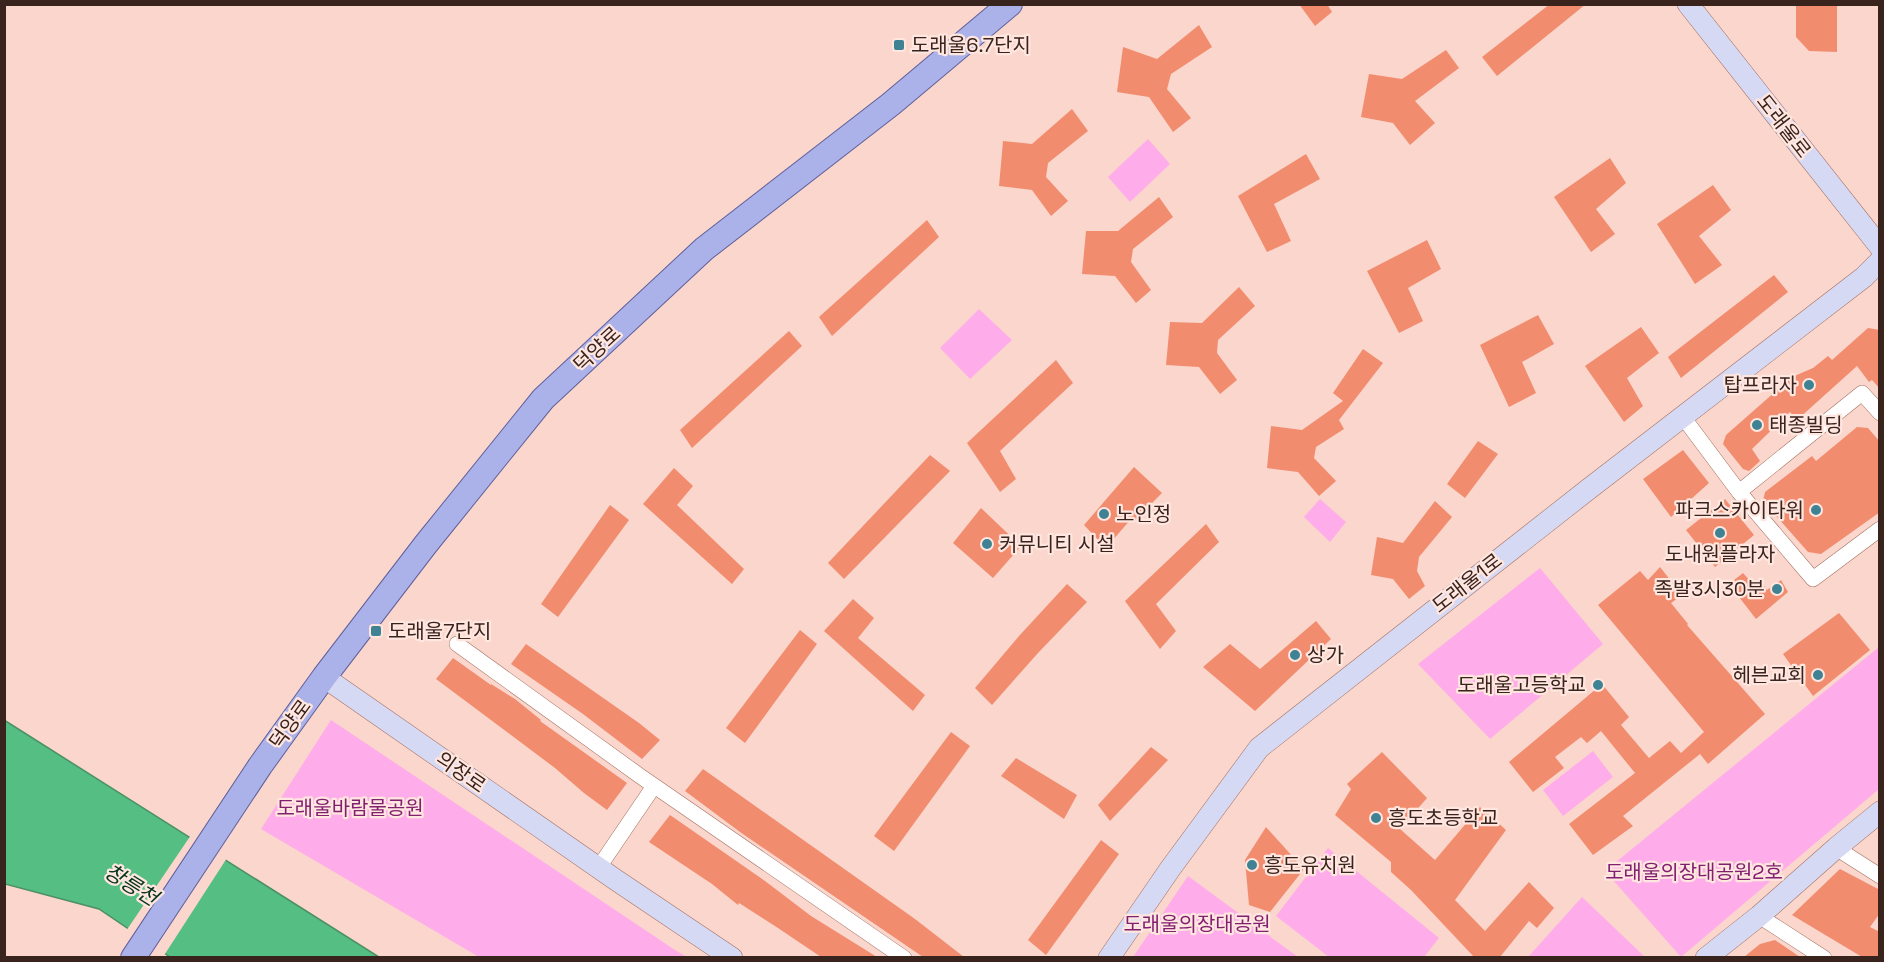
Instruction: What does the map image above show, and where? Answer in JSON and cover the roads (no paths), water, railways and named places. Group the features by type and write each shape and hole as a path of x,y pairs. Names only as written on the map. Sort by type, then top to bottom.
{"main road":[{"name":"덕양로","path":"133,957 260,766 324,677 426,543 543,399 704,249 891,104 1010,4"}],"street":[{"name":"도래울로","path":"1688,4 1880,247"},
{"name":"도래울1로","path":"1109,957 1259,748 1590,488 1864,277 1880,261"},
{"path":"1739,492 1862,393 1880,413"},
{"path":"1683,417 1739,492 1813,579 1880,529"},
{"path":"457,644 654,786 904,957"},
{"name":"의장로","path":"324,677 732,957"},
{"path":"599,867 654,786"},
{"path":"1706,957 1759,916 1880,812"},
{"path":"1836,848 1880,876"},
{"path":"1759,916 1824,957"}],"water":[{"name":"창릉천","path":"4,720 379,957 170,957 99,909 5,884"}],"place":[{"name":"도래울6.7단지","path":"899,45"},
{"name":"탑프라자","path":"1809,385"},
{"name":"태종빌딩","path":"1757,425"},
{"name":"파크스카이타워","path":"1816,510"},
{"name":"노인정","path":"1104,514"},
{"name":"도내원플라자","path":"1720,533"},
{"name":"커뮤니티 시설","path":"987,544"},
{"name":"족발3시30분","path":"1777,589"},
{"name":"도래울7단지","path":"376,631"},
{"name":"상가","path":"1295,655"},
{"name":"헤븐교회","path":"1818,675"},
{"name":"도래울고등학교","path":"1598,685"},
{"name":"흥도초등학교","path":"1376,818"},
{"name":"흥도유치원","path":"1252,865"}],"park label":[{"name":"도래울바람물공원","path":"350,808"},
{"name":"도래울의장대공원2호","path":"1694,872"},
{"name":"도래울의장대공원","path":"1197,924"}]}
